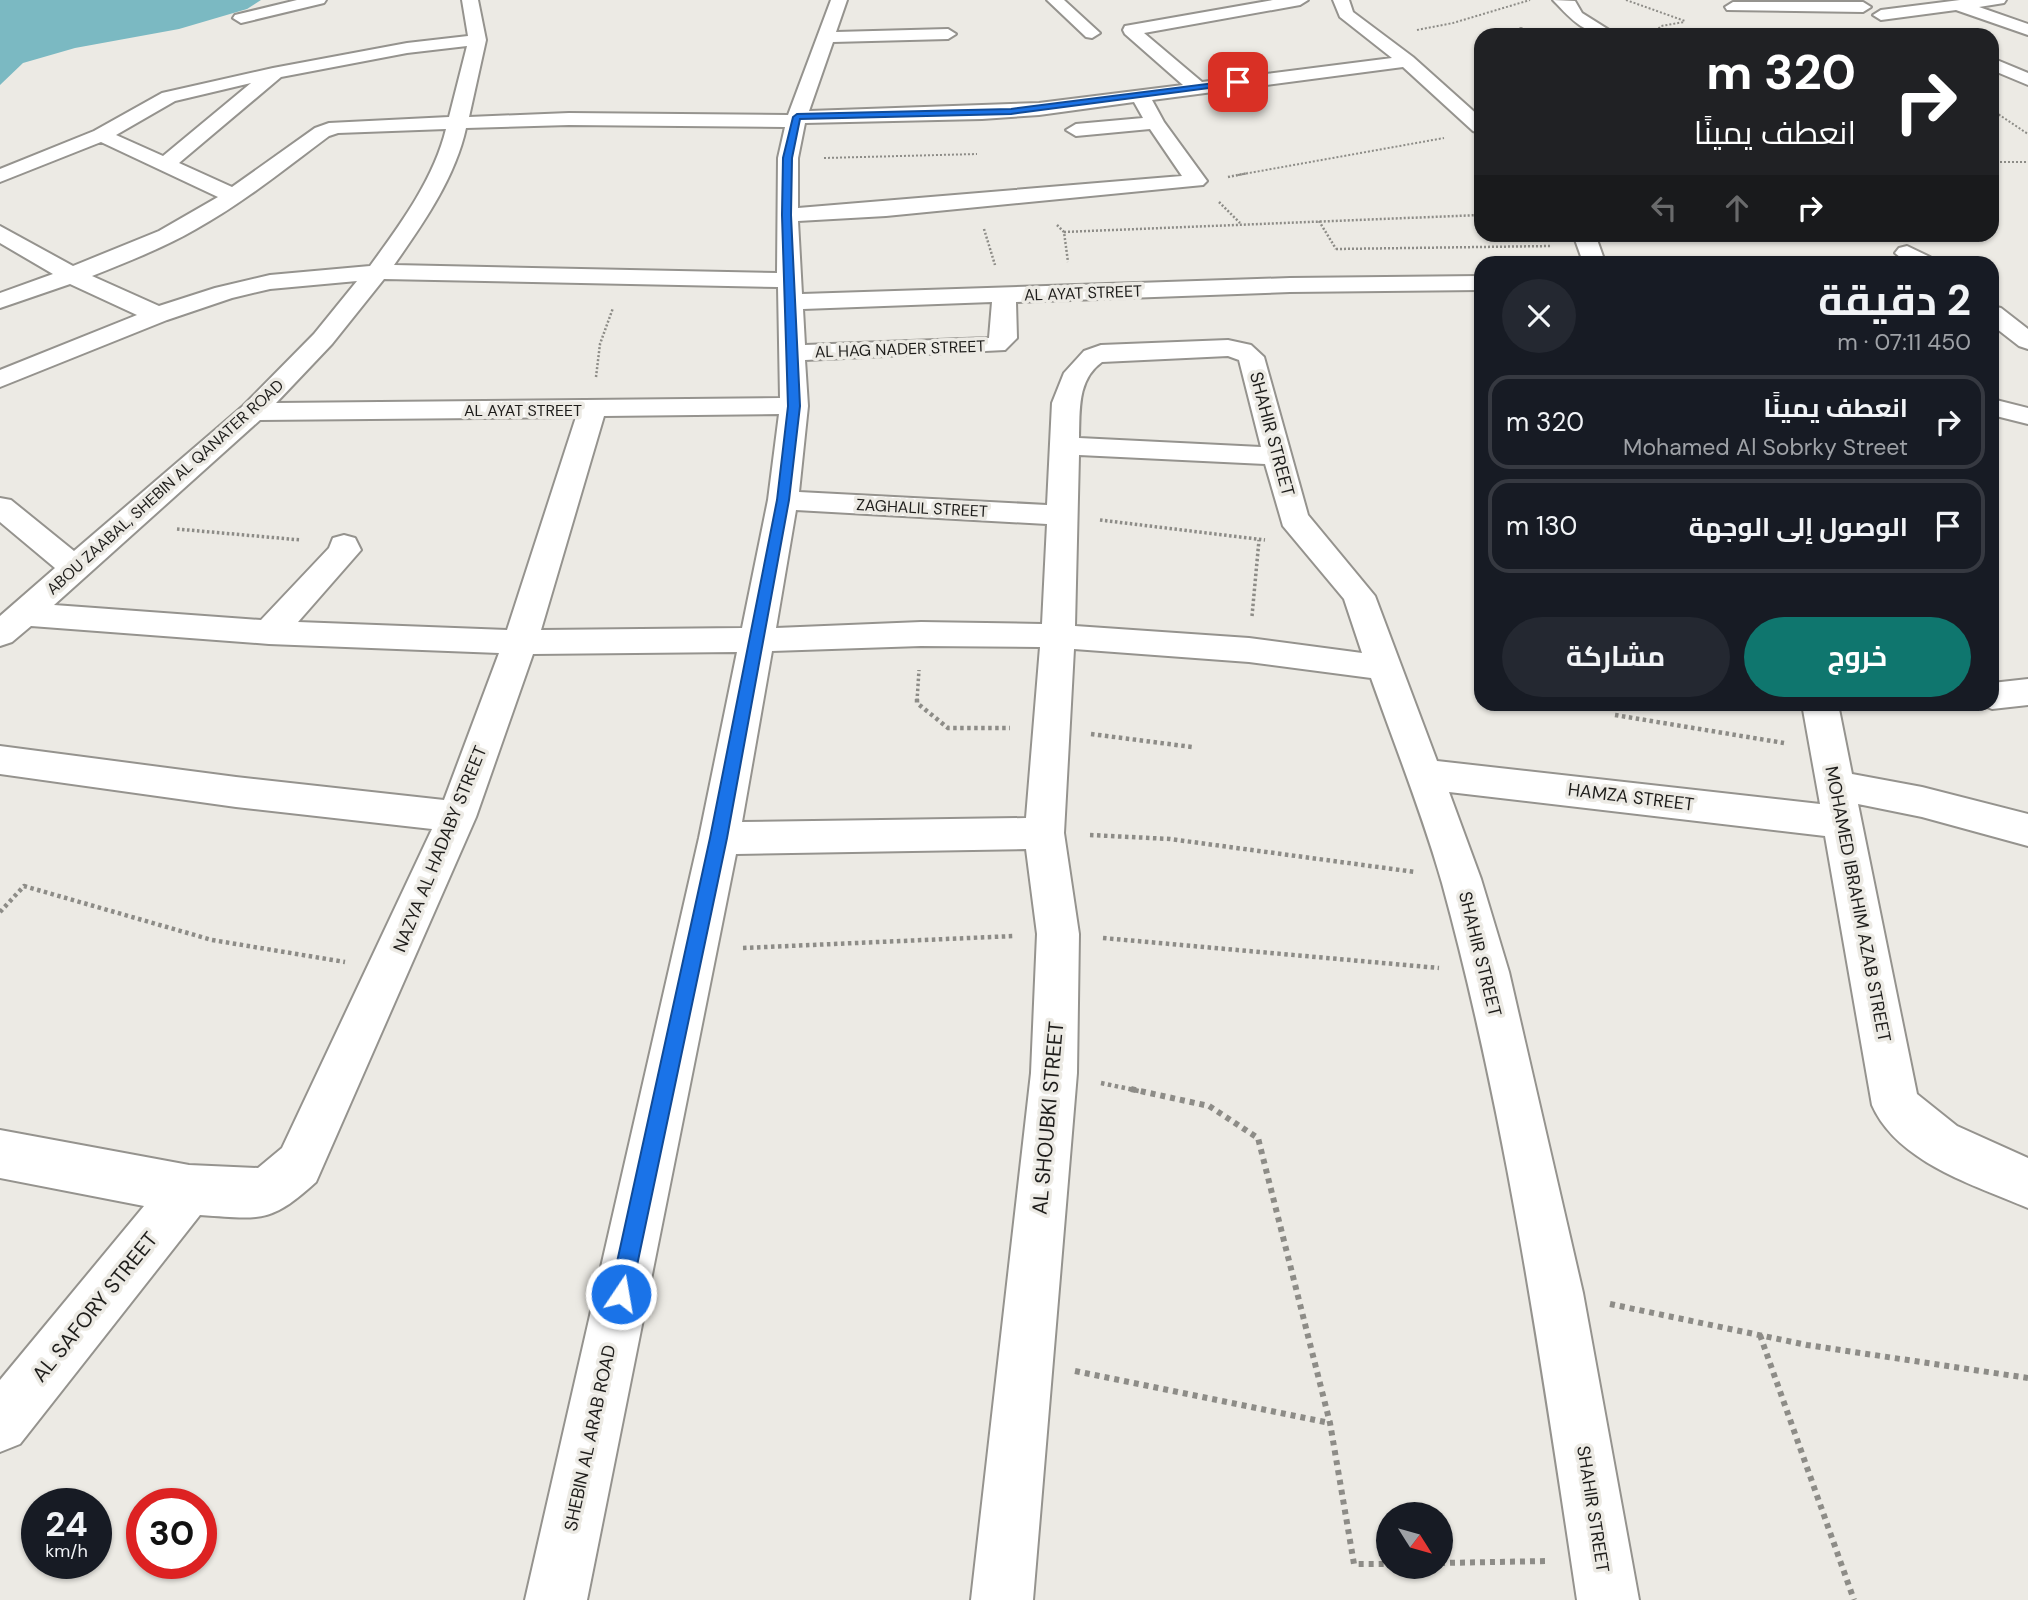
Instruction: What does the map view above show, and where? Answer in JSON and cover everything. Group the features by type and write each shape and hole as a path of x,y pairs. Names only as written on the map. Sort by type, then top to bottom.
{"street":[{"path":"241,18 318,0"},
{"name":"ABOU ZAABAL, SHEBIN AL QANATER ROAD","path":"12,624 253,412 323,339 377,272 428,195 458,123 477,40 470,0"},
{"name":"SHEBIN AL ARAB ROAD","path":"556,1600 719,838 783,500 794,406 787,215 788,158 796,119 839,0"},
{"path":"1055,0 1092,33"},
{"path":"1196,88 1131,30 1300,0"},
{"path":"1341,0 1346,14 1407,61 1474,122"},
{"path":"1561,0 1569,4 1575,16 1596,28"},
{"path":"1881,15 1998,0"},
{"path":"1733,7 1855,4 1911,28"},
{"path":"1958,5 2028,30"},
{"path":"1176,6 1196,18"},
{"path":"824,37 948,34"},
{"path":"0,176 101,135 169,97 369,55 477,40"},
{"path":"1076,130 1147,109 1196,88 1407,61"},
{"path":"1999,67 2028,82"},
{"path":"166,164 275,73"},
{"path":"1400,82 1426,79"},
{"path":"1999,84 2028,82"},
{"path":"0,301 71,275 187,225 234,196 329,129 583,119 796,119 992,113 1067,106 1147,109 1346,88"},
{"path":"787,215 1196,181 1147,109"},
{"path":"101,135 234,196"},
{"path":"1,235 71,275 158,315"},
{"name":"AL AYAT STREET","path":"0,379 158,315 224,293 270,282 377,272 624,278 791,291 1004,296 1290,285 1474,283"},
{"name":"AL HAG NADER STREET","path":"794,353 996,345 1004,338 1004,296"},
{"path":"1999,318 2028,341"},
{"name":"AL SHOUBKI STREET","path":"1002,1600 1054,1073 1058,934 1044,833 1058,636 1066,403 1077,371 1094,356 1114,352 1228,348 1242,350"},
{"name":"SHAHIR STREET","path":"1242,350 1251,356 1293,515 1304,535 1347,579 1359,596 1461,879 1487,972 1557,1293 1604,1580"},
{"name":"AL AYAT STREET","path":"253,412 794,406"},
{"path":"1999,409 2028,416"},
{"name":"NAZYA AL HADABY STREET","path":"0,1154 189,1190 255,1194 272,1189 299,1166 457,817 520,642 592,410"},
{"path":"1063,446 1277,456"},
{"name":"ZAGHALIL STREET","path":"783,500 1062,515"},
{"path":"0,507 76,569"},
{"path":"270,632 345,550 344,545"},
{"path":"12,624 520,642 756,640 920,634 1058,636 1249,650 1386,668"},
{"path":"1999,695 2028,692"},
{"name":"MOHAMED IBRAHIM AZAB STREET","path":"1821,711 1896,1105 1931,1138 2028,1183"},
{"path":"0,761 457,817"},
{"name":"HAMZA STREET","path":"1422,774 1836,786 1922,803 2028,830"},
{"path":"719,838 1044,833"},
{"name":"AL SAFORY STREET","path":"0,1424 189,1190"}],"path":[{"path":"1453,23 1531,0"},
{"path":"1626,0 1685,21 1659,28"},
{"path":"1999,115 2028,134"},
{"path":"1196,181 1258,174 1455,136"},
{"path":"788,158 978,154"},
{"path":"1999,162 2028,162"},
{"path":"976,201 1004,296"},
{"path":"1063,232 1474,215"},
{"path":"1319,220 1336,248 1589,248"},
{"path":"592,410 600,344 624,278"},
{"path":"1062,515 1259,540 1304,535"},
{"path":"127,524 344,545"},
{"path":"1249,650 1259,540"},
{"path":"1615,715 1836,786"},
{"path":"1044,833 1170,838 1461,879"},
{"path":"0,912 24,886 212,940 390,969"},
{"path":"693,950 1058,934 1487,972"},
{"path":"1054,1073 1209,1106 1258,1139 1330,1423 1354,1564 1376,1564"},
{"path":"1557,1293 1760,1335 1901,1360 2028,1378"},
{"path":"1760,1335 1854,1600"},
{"path":"1026,1362 1330,1423"},
{"path":"1453,1564 1604,1580"}],"water":[{"path":"0,0 261,0 247,9 179,29 75,48 23,63 0,85"}],"route":[{"path":"621,1294 719,838 783,500 794,406 787,215 788,158 797,117 1011,111 1067,106 1238,82"}]}
